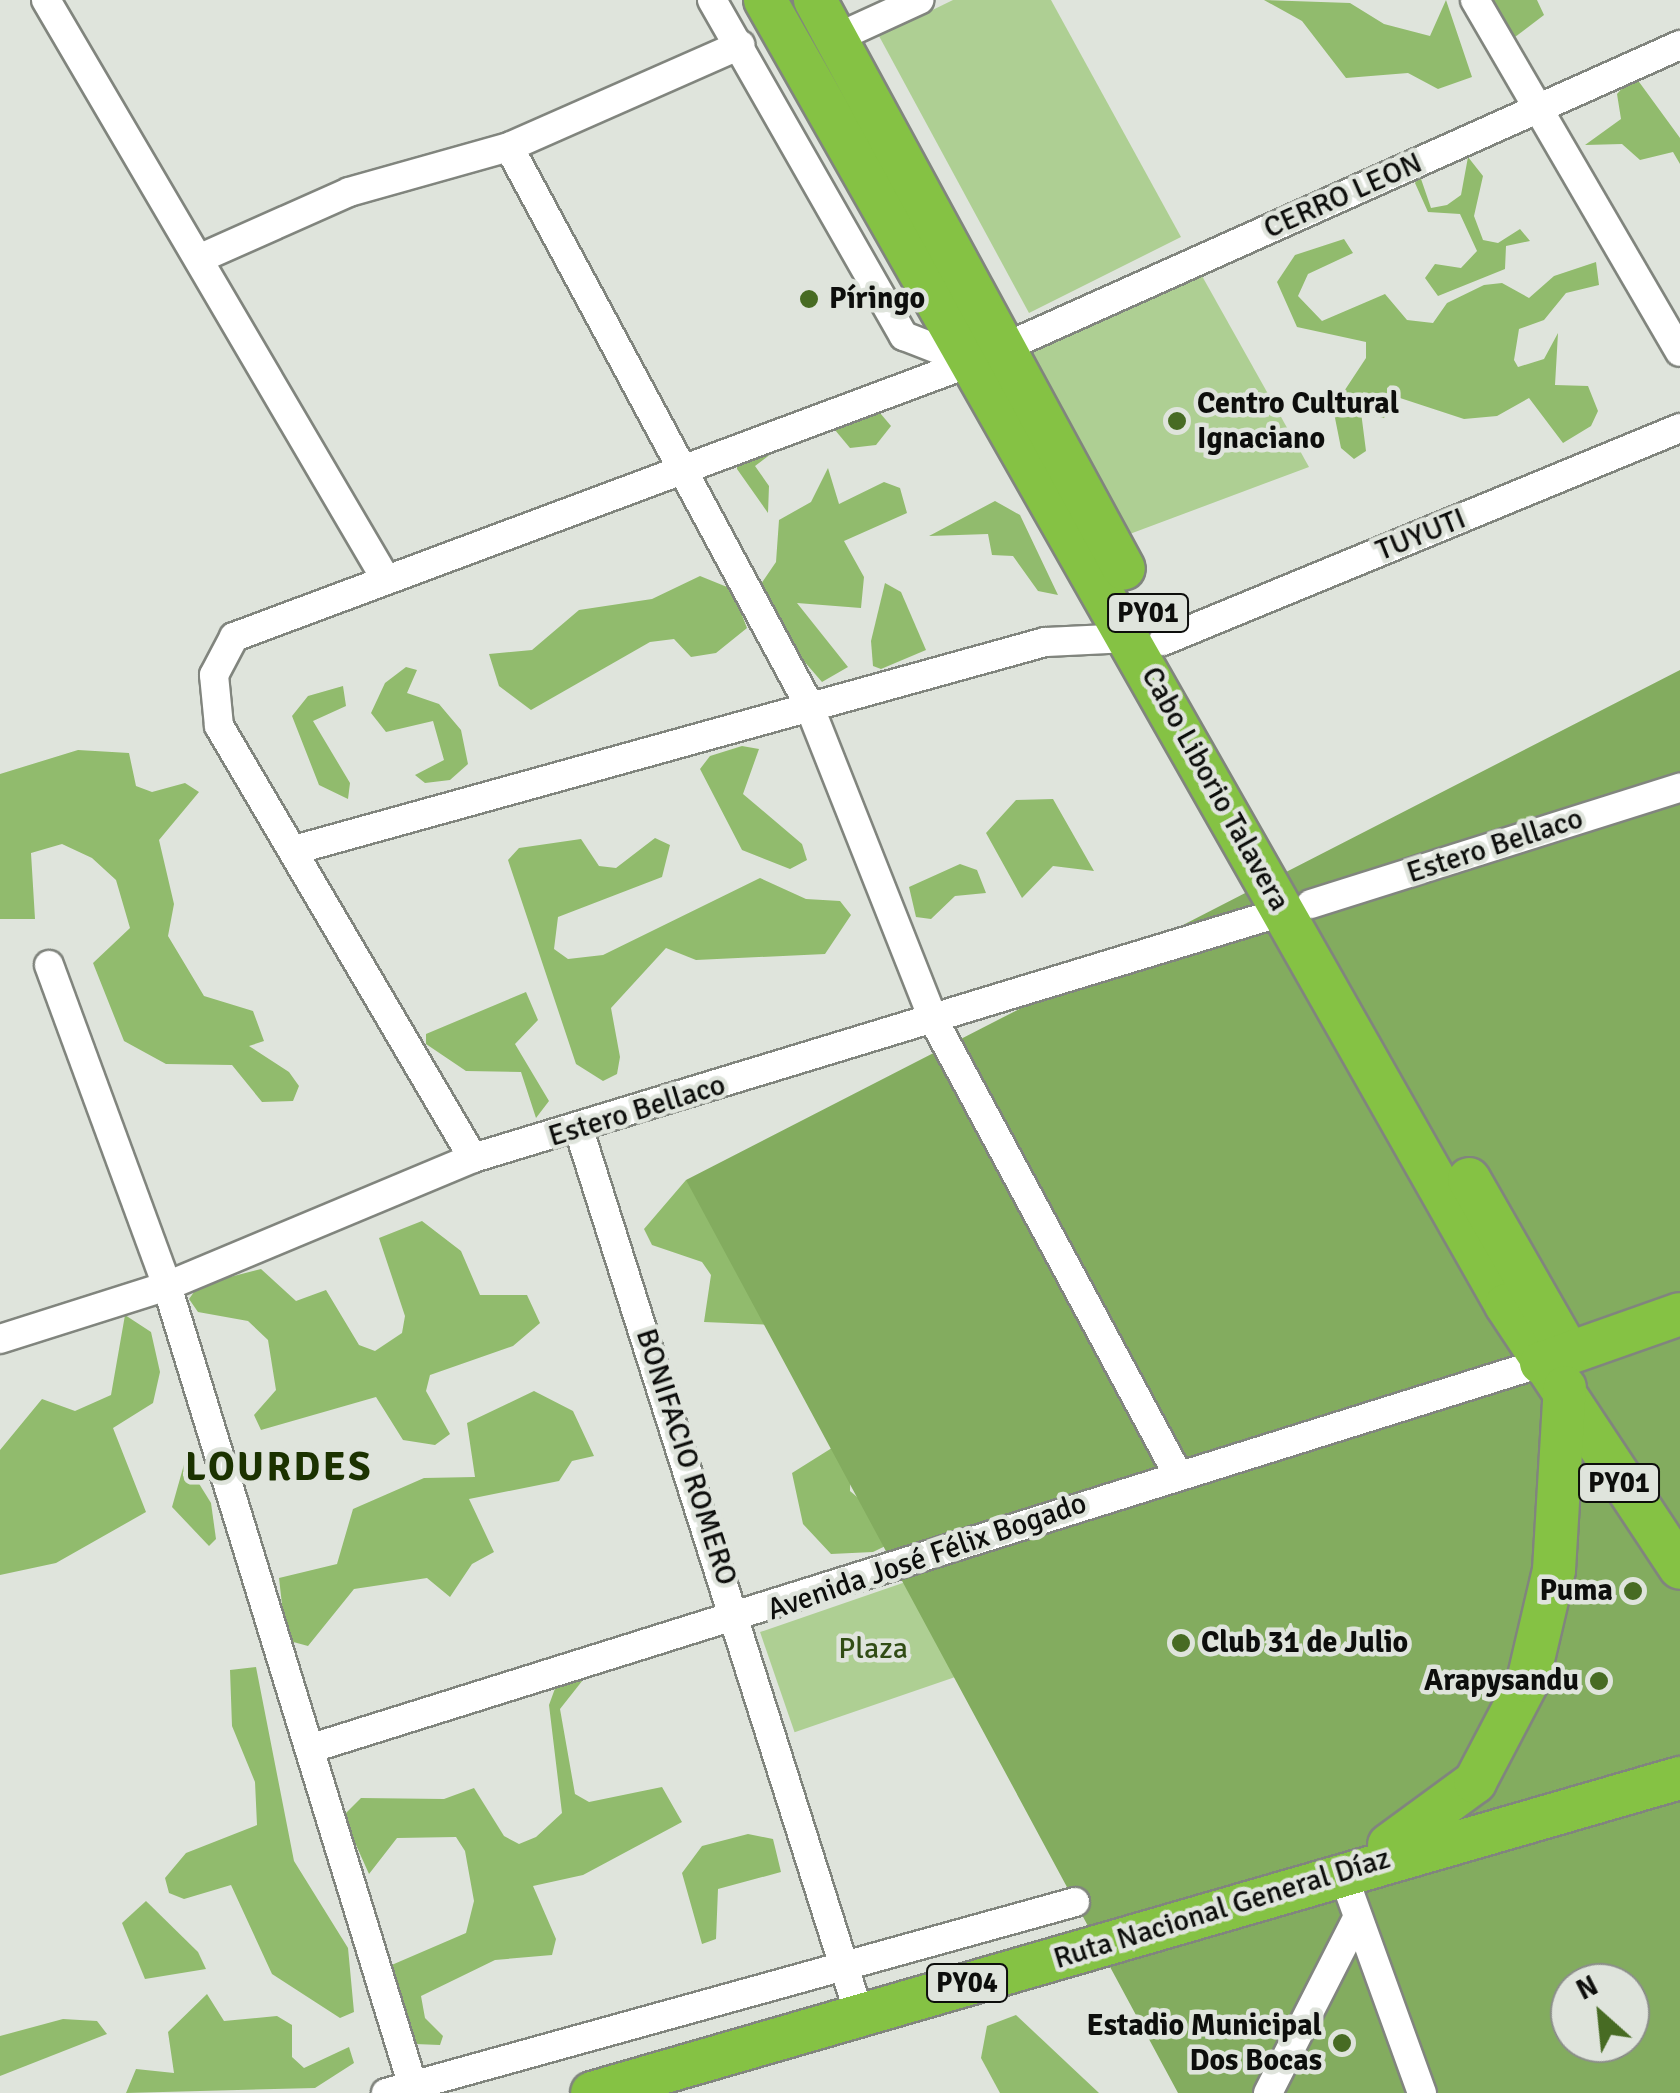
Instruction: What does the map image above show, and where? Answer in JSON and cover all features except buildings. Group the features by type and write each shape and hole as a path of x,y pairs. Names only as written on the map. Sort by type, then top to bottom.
{"highway":[{"name":"Cabo Liborio Talavera","path":"765,0 989,354"},
{"name":"Cabo Liborio Talavera","path":"814,0 989,354 1146,639 1558,1370 1680,1568"},
{"name":"Avenida José Félix Bogado","path":"1558,1370 1680,1314"},
{"path":"1342,1872 1430,1822 1475,1782 1514,1710 1543,1636 1554,1570 1558,1370"},
{"name":"Ruta Nacional General Díaz","path":"592,2093 1342,1872 1680,1778"}],"street":[{"path":"46,0 203,257 384,576"},
{"path":"712,0 904,336 989,354"},
{"path":"834,39 919,0"},
{"path":"1475,0 1680,352"},
{"name":"CERRO LEON","path":"473,1158 219,726 214,676 234,637 384,576 989,354 1680,45"},
{"path":"203,257 349,192 509,147 740,46"},
{"path":"509,147 678,470 808,703 933,1019 1177,1473"},
{"name":"TUYUTI","path":"294,850 808,703 1045,642 1146,639 1680,428"},
{"name":"Estero Bellaco","path":"0,1339 168,1286 473,1158 580,1130 1680,788"},
{"path":"48,966 168,1286 312,1748 405,2090 844,1960 1075,1902"},
{"name":"BONIFACIO ROMERO","path":"580,1130 739,1620 859,2014"},
{"name":"Avenida José Félix Bogado","path":"312,1748 739,1620 1177,1473 1558,1370"},
{"path":"1342,1872 1422,2093"},
{"path":"1268,2093 1357,1918"}],"green space":[{"path":"953,0 1051,0 1181,237 1029,313 879,36"},
{"name":"Centro Cultural Ignaciano","path":"1197,267 1309,467 1119,538 1020,357"},
{"name":"Plaza","path":"952,1566 987,1666 795,1732 760,1632"}],"shaded area":[{"path":"1264,0 1350,3 1384,24 1430,36 1446,0 1472,77 1438,89 1408,73 1346,78 1302,21"},
{"path":"1479,0 1537,0 1544,15 1511,40"},
{"path":"1634,75 1680,138 1680,164 1673,152 1640,160 1622,144 1585,145 1621,119 1617,94"},
{"path":"1468,157 1483,176 1474,216 1483,240 1498,243 1520,229 1530,241 1506,246 1505,269 1438,296 1425,278 1435,264 1461,268 1477,251 1460,214 1428,212 1415,183 1420,176 1431,208 1447,205 1461,195"},
{"path":"1344,239 1353,253 1308,274 1298,296 1322,321 1385,294 1407,320 1433,323 1447,303 1484,285 1502,283 1529,298 1554,276 1596,262 1599,285 1566,293 1544,320 1519,329 1514,360 1518,367 1544,359 1558,333 1555,385 1588,386 1598,411 1591,426 1563,443 1529,398 1497,416 1464,419 1397,397 1384,418 1361,412 1366,451 1354,459 1341,448 1333,408 1366,358 1366,342 1297,327 1277,282 1295,255"},
{"path":"875,407 891,426 876,445 850,448 830,424"},
{"path":"776,450 755,466 769,486 768,513 737,469 737,451"},
{"path":"828,468 839,504 884,482 900,488 907,513 844,541 864,577 861,608 797,603 848,667 822,682 790,645 761,584 776,562 779,520 811,502"},
{"path":"995,501 1020,515 1058,595 1038,591 1013,556 992,555 988,534 929,536"},
{"path":"700,576 732,589 747,628 716,653 691,657 674,639 650,642 531,710 499,686 489,654 532,650 579,610 652,599"},
{"path":"885,583 901,592 926,650 881,669 873,666 871,641"},
{"path":"406,667 417,670 407,693 439,704 461,730 468,764 450,780 425,783 415,775 444,760 433,721 386,732 371,713 385,683"},
{"path":"1680,670 1680,2093 1178,2093 686,1180"},
{"path":"343,686 346,706 313,721 350,783 348,799 319,785 292,716 308,696"},
{"path":"742,746 759,749 743,794 802,844 807,860 790,869 742,850 700,769 710,756"},
{"path":"78,750 129,753 136,786 152,792 185,783 199,792 159,840 174,904 168,936 204,996 253,1011 264,1041 249,1046 289,1072 299,1086 293,1101 262,1102 232,1065 166,1064 124,1041 93,963 130,928 116,880 92,858 62,844 31,853 35,919 0,919 0,774"},
{"path":"1053,799 1094,871 1053,866 1022,898 986,833 1016,800"},
{"path":"655,838 670,845 662,877 558,917 554,949 568,959 603,955 760,878 806,899 840,901 851,915 825,954 696,960 666,948 611,1008 620,1057 617,1074 603,1081 576,1064 508,860 519,848 581,839 599,866 616,868"},
{"path":"960,864 977,870 986,893 955,896 931,919 916,917 909,887"},
{"path":"526,992 538,1020 515,1044 549,1101 536,1118 521,1072 466,1071 426,1044 426,1034"},
{"path":"686,1180 719,1187 773,1325 704,1322 711,1275 702,1262 652,1245 644,1229"},
{"path":"422,1221 461,1251 480,1295 527,1295 540,1323 513,1346 430,1375 426,1391 450,1434 435,1445 403,1440 376,1397 261,1430 254,1415 276,1390 268,1340 248,1321 198,1312 189,1299 199,1285 261,1269 296,1301 326,1290 359,1345 375,1351 402,1333 405,1316 379,1238"},
{"path":"125,1315 151,1332 160,1372 153,1403 113,1428 146,1512 56,1563 0,1575 0,1450 42,1399 75,1411 111,1395"},
{"path":"534,1391 573,1411 594,1456 572,1461 559,1481 469,1499 494,1552 472,1564 450,1597 427,1578 354,1589 308,1646 286,1640 279,1578 337,1564 353,1509 424,1478 475,1477 467,1423"},
{"path":"851,1436 850,1491 904,1537 873,1552 831,1554 803,1524 792,1473"},
{"path":"185,1461 211,1503 216,1539 209,1546 172,1507"},
{"path":"256,1667 294,1861 348,1948 354,2012 340,2018 272,1974 231,1885 184,1899 169,1893 165,1878 186,1853 257,1825 255,1782 232,1726 230,1670"},
{"path":"590,1671 560,1709 575,1794 589,1802 662,1787 682,1822 583,1875 533,1886 556,1939 552,1955 495,1960 421,1996 425,2018 443,2036 440,2045 415,2044 387,1967 466,1933 474,1901 465,1851 456,1837 397,1838 369,1874 343,1816 361,1798 444,1799 474,1788 504,1836 519,1844 536,1837 562,1813 549,1705 561,1672"},
{"path":"748,1834 773,1839 781,1872 718,1889 716,1939 702,1944 682,1873 702,1846"},
{"path":"146,1901 198,1952 206,1969 145,1979 122,1923"},
{"path":"207,1994 224,2021 277,2016 292,2025 292,2057 304,2068 349,2047 354,2063 315,2088 126,2093 136,2069 174,2073 168,2032"},
{"path":"1016,2015 1099,2093 1000,2093 981,2058 987,2026"},
{"path":"63,2019 97,2021 107,2034 0,2076 0,2036"}],"place":[{"name":"Píringo","path":"809,299"},
{"name":"Centro Cultural Ignaciano","path":"1177,421"},
{"name":"Puma","path":"1633,1591"},
{"name":"Club 31 de Julio","path":"1181,1643"},
{"name":"Arapysandu","path":"1599,1681"},
{"name":"Estadio Municipal Dos Bocas","path":"1342,2043"}],"district":[{"name":"LOURDES","path":"279,1467"}]}
